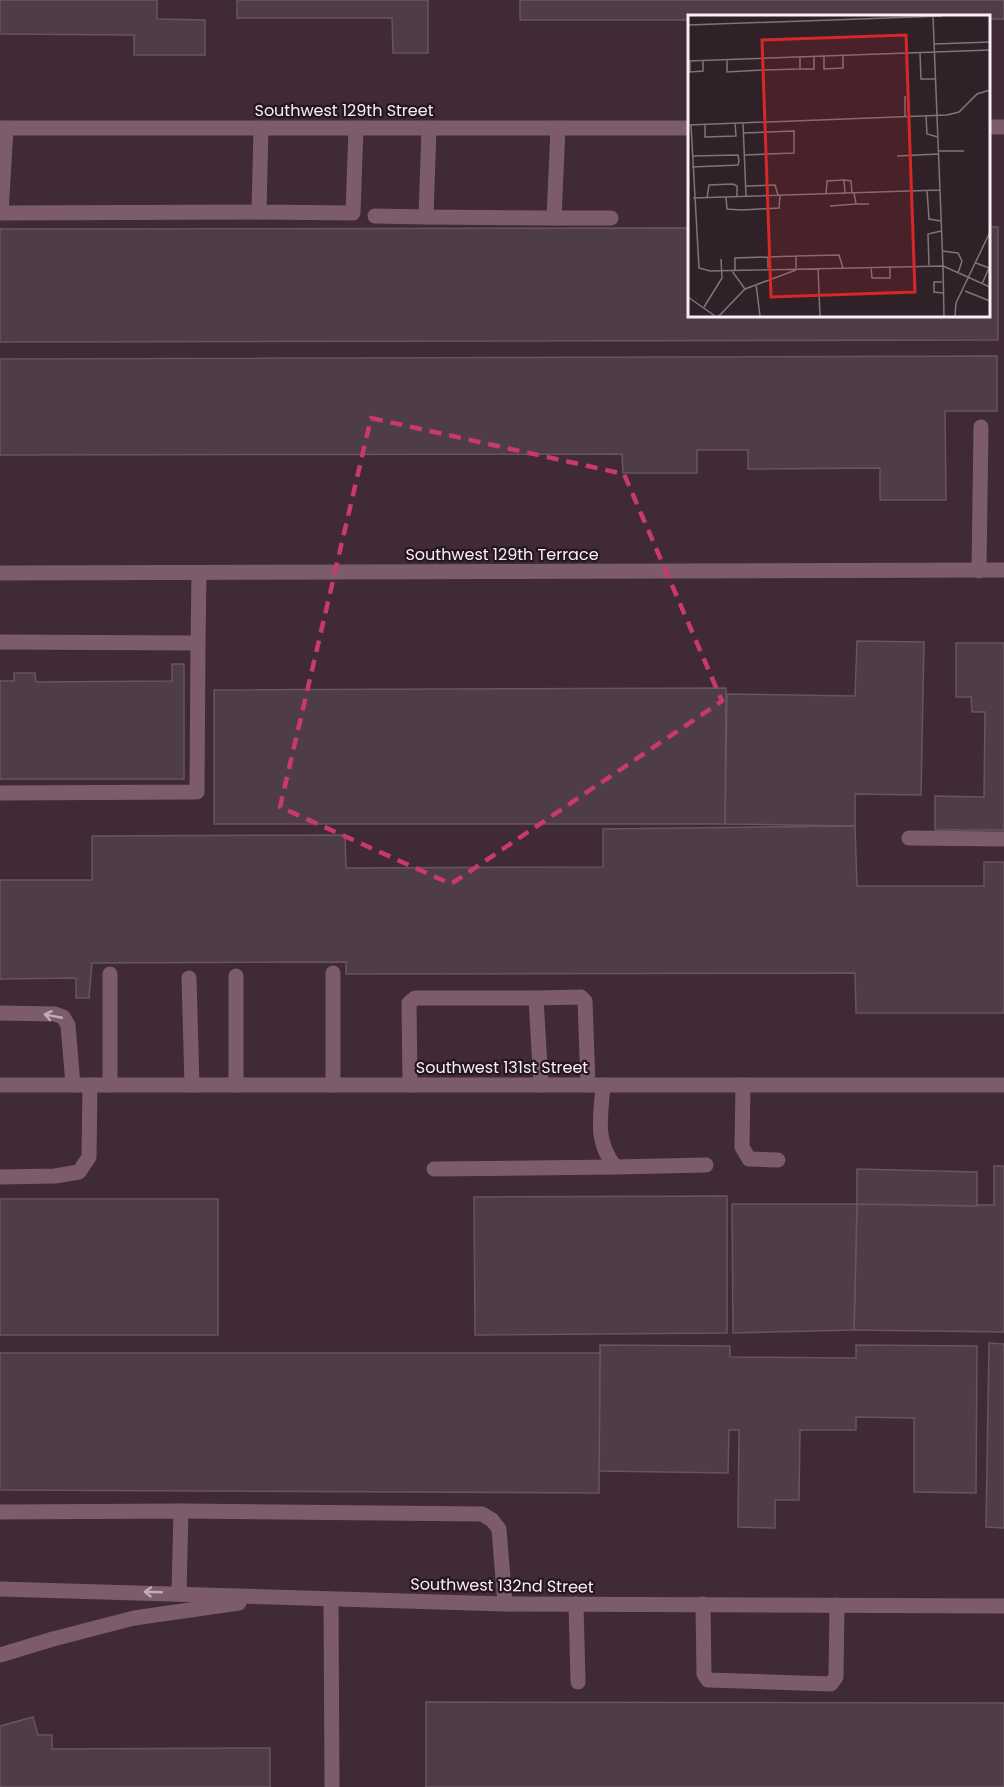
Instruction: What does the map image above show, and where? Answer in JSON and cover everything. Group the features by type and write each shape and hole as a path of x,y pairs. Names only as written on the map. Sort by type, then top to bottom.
{"street":[{"name":"Southwest 129th Street","path":"3,128 688,128"},
{"path":"3,128 0,213 353,213 356,128"},
{"path":"259,212 261,128"},
{"path":"426,216 429,128"},
{"path":"554,218 558,128"},
{"path":"375,216 611,218"},
{"path":"979,570 981,427"},
{"name":"Southwest 129th Terrace","path":"0,573 1004,570"},
{"path":"0,793 197,792 199,573"},
{"path":"0,642 198,643"},
{"path":"909,838 1004,839"},
{"path":"333,973 333,1085"},
{"path":"110,974 110,1084"},
{"path":"236,976 236,1085"},
{"path":"189,978 192,1085"},
{"path":"410,1085 410,1003 415,999 581,997 585,1001 600,1140 605,1154 615,1167"},
{"path":"537,998 541,1085"},
{"path":"0,1013 55,1014 63,1017 68,1025 73,1085"},
{"name":"Southwest 131st Street","path":"0,1085 1004,1085"},
{"path":"0,1177 55,1176 79,1172 89,1157 90,1085"},
{"path":"743,1085 742,1147 749,1159 778,1160"},
{"path":"434,1169 706,1165"},
{"path":"0,1512 182,1511 482,1515 492,1520 499,1529 505,1604"},
{"path":"179,1593 182,1511"},
{"name":"Southwest 132nd Street","path":"0,1589 505,1604 1004,1606"},
{"path":"0,1655 134,1618 274,1598"},
{"path":"330,1599 332,1787"},
{"path":"576,1604 578,1682"},
{"path":"703,1605 704,1674 708,1680 831,1684 836,1677 837,1605"}],"highlighted area":[{"path":"371,418 624,474 722,701 451,884 280,807"}],"shaded area":[{"path":"0,0 1004,0 1004,1787 0,1787"}],"building":[{"path":"0,0 157,0 157,19 205,20 205,55 134,55 134,35 0,34"},
{"path":"237,0 428,0 428,53 393,53 392,18 237,18"},
{"path":"520,0 1004,0 1004,19 989,19 989,15 688,15 688,20 520,20"},
{"path":"989,227 998,227 998,340 0,342 0,229 688,228 688,316 989,316"},
{"path":"997,356 997,411 945,411 946,500 880,500 880,468 748,469 748,450 697,450 697,473 623,473 622,454 0,455 0,359"},
{"path":"857,641 924,642 921,795 855,794 855,826 725,824 727,694 855,696"},
{"path":"956,643 1004,643 1004,830 935,830 935,796 984,797 985,712 972,712 971,697 956,697"},
{"path":"172,664 184,664 184,779 0,779 0,681 14,681 14,673 35,673 36,682 172,681"},
{"path":"726,688 725,824 214,824 214,690"},
{"path":"855,826 857,886 984,886 984,862 1004,862 1004,1013 856,1013 855,973 346,974 346,962 92,963 89,998 76,998 76,978 0,979 0,880 92,880 92,836 345,835 346,868 603,867 603,829"},
{"path":"994,1166 1004,1166 1004,1332 854,1330 857,1204 994,1205"},
{"path":"857,1169 977,1172 977,1206 857,1204"},
{"path":"727,1196 727,1333 475,1335 474,1197"},
{"path":"0,1199 218,1199 218,1335 0,1335"},
{"path":"732,1204 857,1204 854,1330 733,1333"},
{"path":"989,1343 1004,1344 1004,1528 986,1527"},
{"path":"600,1345 730,1346 730,1357 856,1358 856,1345 977,1346 976,1493 914,1492 914,1418 856,1417 856,1430 800,1430 799,1500 775,1500 775,1528 738,1527 739,1430 729,1430 728,1473 599,1471"},
{"path":"0,1353 600,1353 599,1493 0,1490"},
{"path":"426,1702 1004,1703 1004,1787 426,1787"},
{"path":"33,1717 38,1735 52,1735 52,1749 270,1748 270,1787 0,1787 0,1726"}]}
